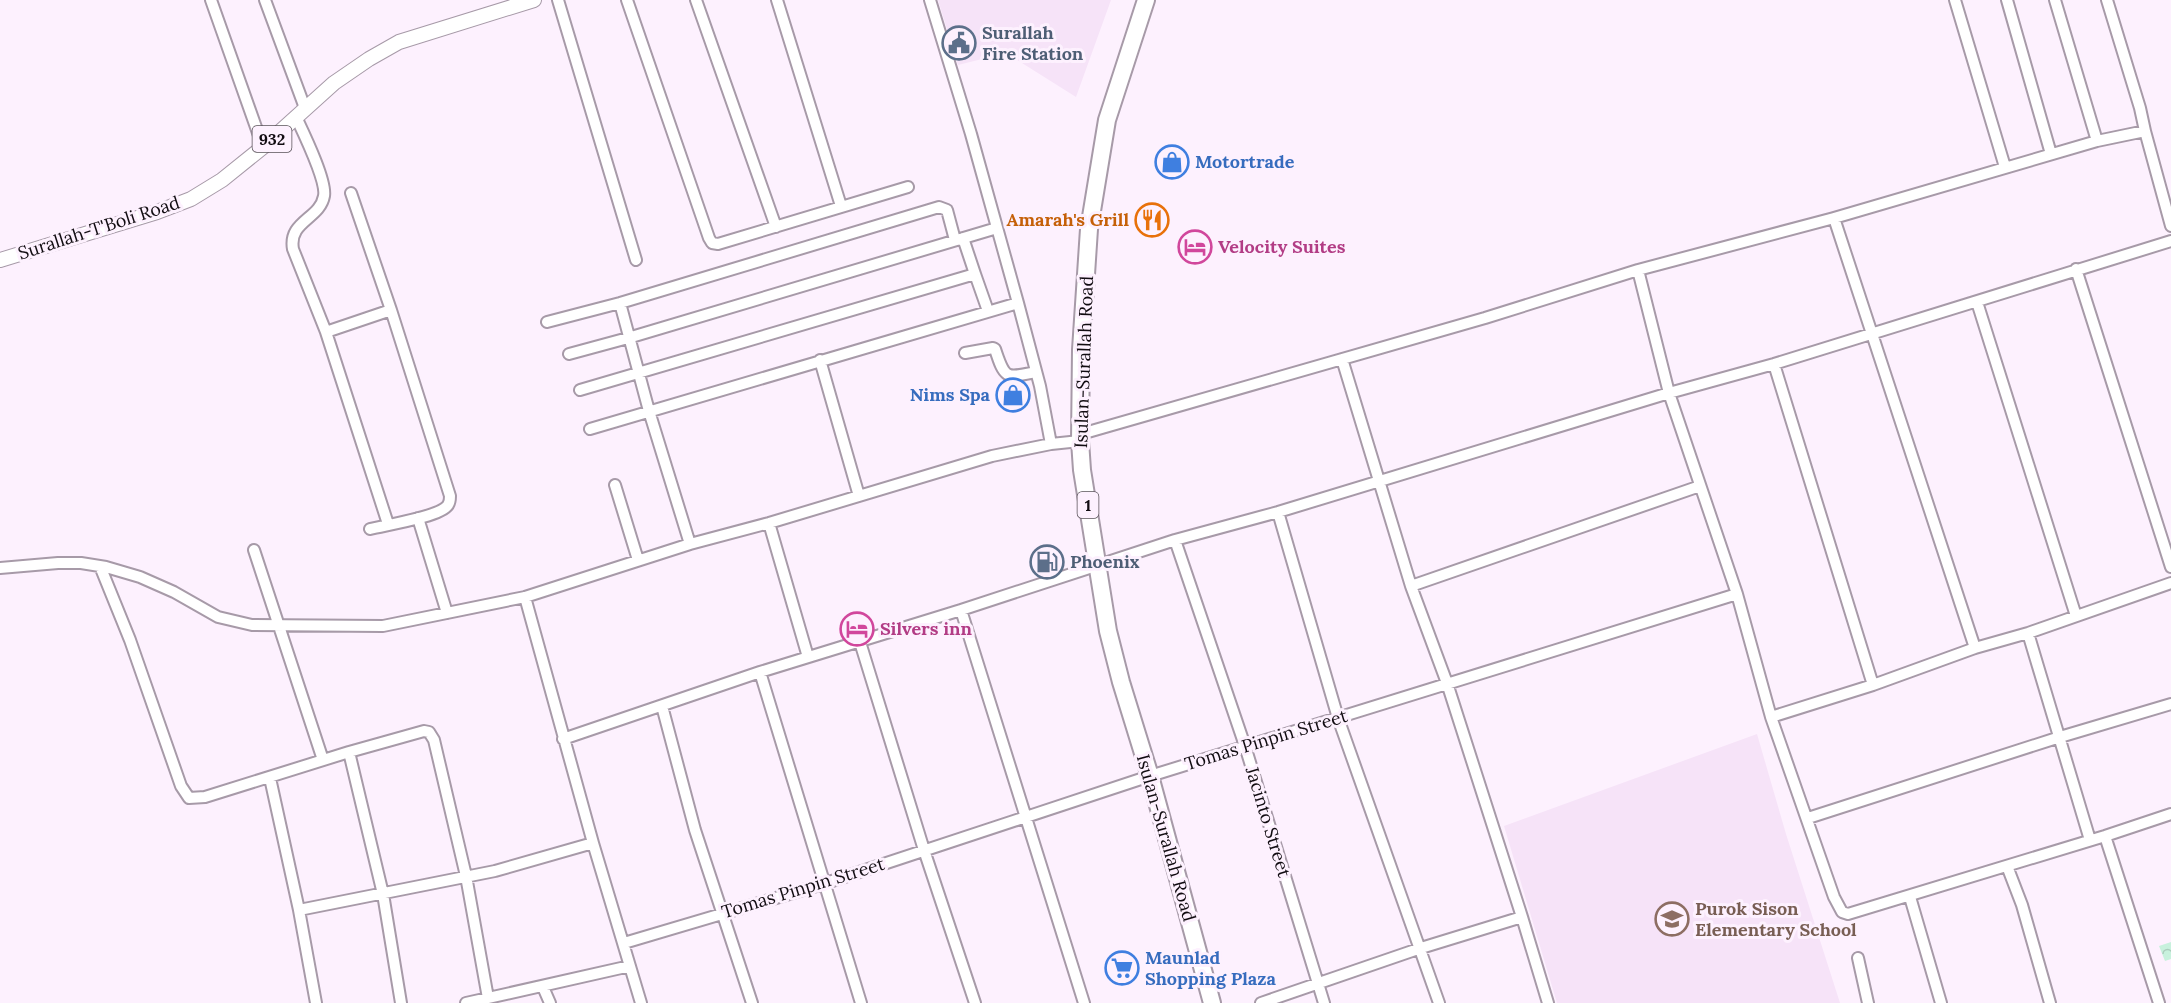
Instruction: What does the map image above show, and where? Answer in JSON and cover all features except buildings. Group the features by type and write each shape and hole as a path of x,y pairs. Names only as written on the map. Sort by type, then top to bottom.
{"highway":[{"name":"Isulan-Surallah Road","path":"1146,0 1107,120 1089,229 1081,350 1082,470 1108,631 1212,1003"}],"main road":[{"name":"Surallah-T'Boli Road","path":"0,260 157,212 190,199 222,180 334,84 369,59 399,42 534,0"}],"street":[{"path":"211,0 263,147"},
{"path":"265,0 325,192 319,207 294,232 292,243 326,332 388,524"},
{"path":"558,0 636,260"},
{"path":"627,0 710,241 718,244 908,188"},
{"path":"696,0 776,226"},
{"path":"777,0 841,206"},
{"path":"930,0 971,134 1018,303 1036,372 1051,444"},
{"path":"1955,0 2005,167"},
{"path":"2007,0 2051,154"},
{"path":"2055,0 2097,141"},
{"path":"2107,0 2140,108 2171,226"},
{"path":"0,568 58,563 100,566 140,578 174,592 218,617 252,626 383,626 447,613 525,597 690,544 769,523 992,456 1080,438 1485,318 1638,270 1834,218 2097,141 2145,131"},
{"path":"351,193 450,496 449,504 443,510 370,529"},
{"path":"547,322 620,303 941,207 947,210 975,274 988,311"},
{"path":"1834,218 1975,648"},
{"path":"569,354 997,228"},
{"path":"563,739 760,672 961,610 1175,540 1278,512 1669,393 1774,364 2171,241"},
{"path":"2076,269 2171,567"},
{"path":"1638,270 1669,393 1737,594 1771,717 1834,897 1842,912 1848,914 1910,897 2171,814"},
{"path":"580,390 975,274"},
{"path":"1977,302 2076,616"},
{"path":"620,303 638,374 690,544"},
{"path":"590,429 1018,303"},
{"path":"326,332 391,310"},
{"path":"965,353 993,348 1002,370 1008,375 1036,372"},
{"path":"1342,359 1411,586 1447,683 1548,1003"},
{"path":"820,360 859,496"},
{"path":"1774,364 1873,686"},
{"path":"615,485 638,560"},
{"path":"1411,586 1700,486"},
{"path":"1278,512 1338,718 1439,1003"},
{"path":"418,518 447,613"},
{"path":"769,523 808,657"},
{"name":"Jacinto Street","path":"1175,540 1245,746 1324,1003"},
{"path":"254,550 323,760"},
{"path":"100,566 187,797 195,799 205,797 349,752 424,731 429,732 434,740 466,876 488,998"},
{"path":"1771,717 1873,686 1975,648 2028,633 2171,583"},
{"name":"Tomas Pinpin Street","path":"624,943 823,884 1150,776 1737,594"},
{"path":"525,597 563,739 640,1003"},
{"path":"961,610 1084,1003"},
{"path":"2028,633 2090,840"},
{"path":"860,642 924,850 975,1003"},
{"path":"760,672 861,1003"},
{"path":"1808,818 2171,704"},
{"path":"662,706 695,830 752,1003"},
{"path":"349,752 383,894 401,1003"},
{"path":"270,778 299,910 316,1003"},
{"path":"2105,836 2159,1003"},
{"path":"299,910 466,876 593,843"},
{"path":"2007,866 2022,905 2050,1003"},
{"path":"1910,897 1941,1003"},
{"path":"1261,1003 1522,916"},
{"path":"1858,958 1868,1003"},
{"path":"466,1003 630,966"},
{"path":"543,987 550,1003"}],"shaded area":[{"path":"938,0 1111,0 1076,97 1006,53 958,65"},
{"name":"Purok Sison Elementary School","path":"1757,734 1840,1003 1557,1003 1504,826"}],"green space":[{"path":"2171,942 2171,959 2165,961 2159,946"}],"place":[{"name":"Surallah Fire Station","path":"959,43"},
{"name":"Motortrade","path":"1172,162"},
{"name":"Amarah's Grill","path":"1152,220"},
{"name":"Velocity Suites","path":"1195,247"},
{"name":"Nims Spa","path":"1013,395"},
{"name":"Phoenix","path":"1047,562"},
{"name":"Silvers inn","path":"857,629"},
{"name":"Purok Sison Elementary School","path":"1672,919"},
{"name":"Maunlad Shopping Plaza","path":"1122,968"}]}
